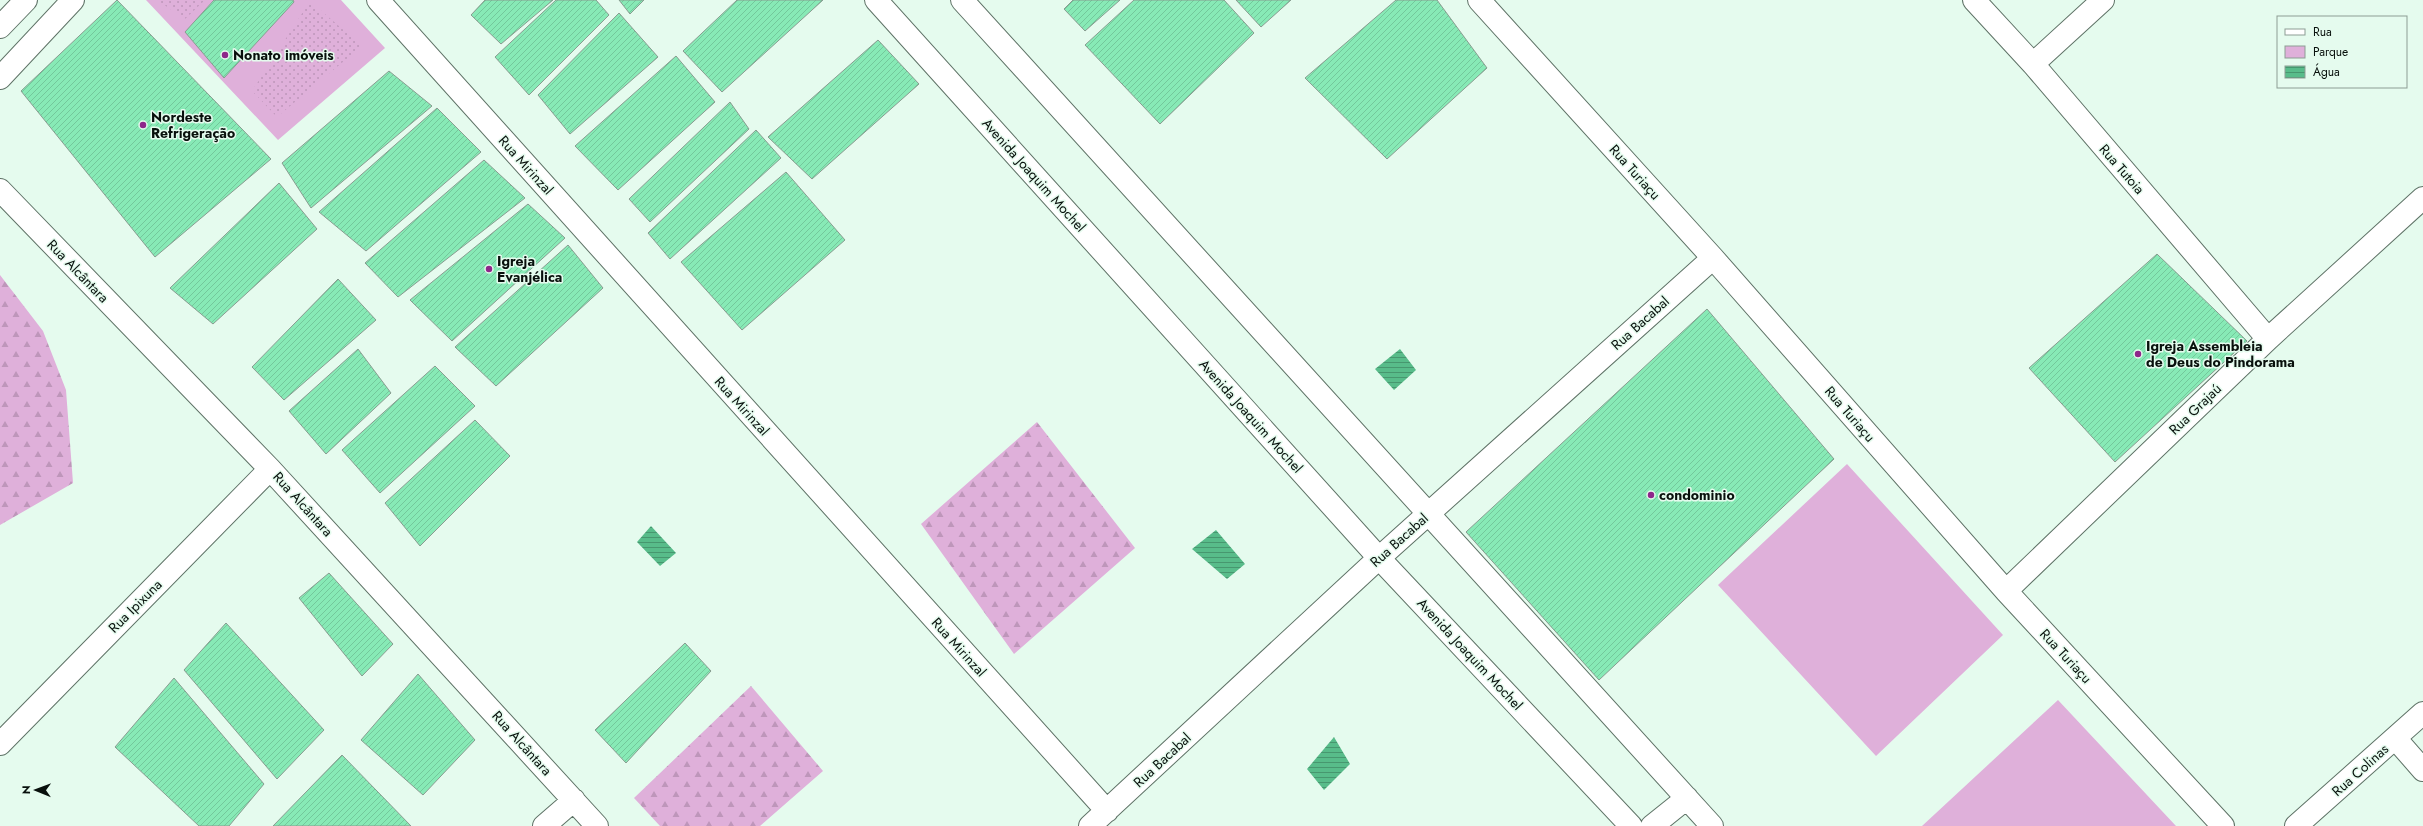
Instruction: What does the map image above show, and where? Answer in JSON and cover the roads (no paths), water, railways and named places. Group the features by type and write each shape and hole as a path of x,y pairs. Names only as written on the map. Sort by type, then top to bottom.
{"street":[{"path":"0,6 26,0"},
{"path":"0,27 26,0"},
{"path":"0,78 73,0"},
{"name":"Rua Mirinzal","path":"378,0 1107,811"},
{"name":"Avenida Joaquim Mochel","path":"876,0 1379,558 1631,826"},
{"path":"962,0 1429,512 1712,826"},
{"name":"Rua Turiaçu","path":"1479,0 1713,258 2006,591 2223,826"},
{"name":"Rua Tutoia","path":"1974,0 2033,64 2268,339"},
{"path":"2033,64 2104,0"},
{"name":"Rua Alcântara","path":"0,190 270,469 597,826"},
{"name":"Rua Grajaú","path":"2006,591 2268,339 2423,198"},
{"name":"Rua Bacabal","path":"1090,826 1429,512 1713,258"},
{"name":"Rua Ipixuna","path":"0,744 270,469"},
{"name":"Rua Colinas","path":"2296,826 2423,713"},
{"path":"2395,738 2423,770"},
{"path":"1652,826 1687,798"},
{"path":"544,826 574,800"}],"water":[{"path":"1400,349 1416,370 1394,390 1375,369"},
{"path":"651,526 676,553 660,566 637,542"},
{"path":"1216,530 1245,564 1227,579 1192,549"},
{"path":"1334,737 1350,764 1324,790 1307,769"}],"place":[{"name":"Nonato imóveis","path":"225,55"},
{"name":"Nordeste Refrigeração","path":"143,125"},
{"name":"Igreja Evanjélica","path":"489,269"},
{"name":"Igreja Assembleia de Deus do Pindorama","path":"2138,354"},
{"name":"condominio","path":"1651,495"}]}
